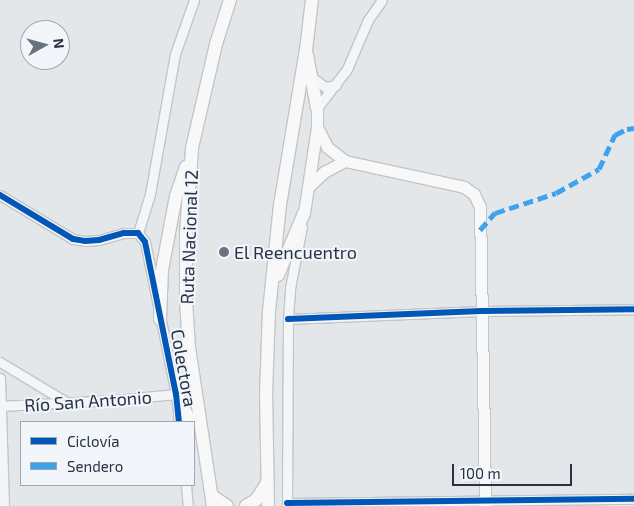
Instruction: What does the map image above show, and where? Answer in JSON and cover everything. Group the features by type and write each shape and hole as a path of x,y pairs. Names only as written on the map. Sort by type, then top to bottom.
{"highway":[{"name":"Ruta Nacional 12","path":"213,501 189,348 186,300 186,234 192,148 216,44 230,0"},
{"path":"268,506 266,395 269,311 280,205 306,50 309,4"},
{"path":"306,50 313,78 317,108"},
{"path":"160,319 162,270 176,196 192,148"},
{"path":"269,311 280,267 304,214"},
{"path":"176,394 190,421"},
{"path":"195,435 209,478"},
{"path":"246,506 256,500 267,483"},
{"path":"213,501 227,506"}],"main road":[{"path":"304,214 317,127 317,108"},
{"path":"317,127 327,147 345,161 464,187 474,194 480,207 485,503"},
{"path":"309,186 324,172 345,161"}],"street":[{"path":"0,195 73,239 84,241 99,240 124,233 138,233 150,194 175,54 194,0"},
{"path":"317,108 347,68 368,20 382,0"},
{"path":"313,78 325,87 336,85"},
{"path":"304,214 290,288 288,318 287,504 485,503 634,499"},
{"name":"Colectora","path":"138,233 145,242 176,394 179,421"},
{"path":"288,318 481,311 634,309"},
{"path":"0,362 70,403"},
{"path":"0,378 4,506"},
{"name":"Río San Antonio","path":"1,406 70,403 176,394"},
{"path":"186,486 188,506"}],"marked path":[{"path":"480,230 495,213 556,193 599,169 615,135 634,128"}],"cycle path":[{"path":"0,195 73,239 85,241 99,240 124,233 138,233 145,242 176,394 179,421"},
{"path":"288,319 481,311 634,309"},
{"path":"287,503 634,499"}],"place":[{"name":"El Reencuentro","path":"224,252"}]}
